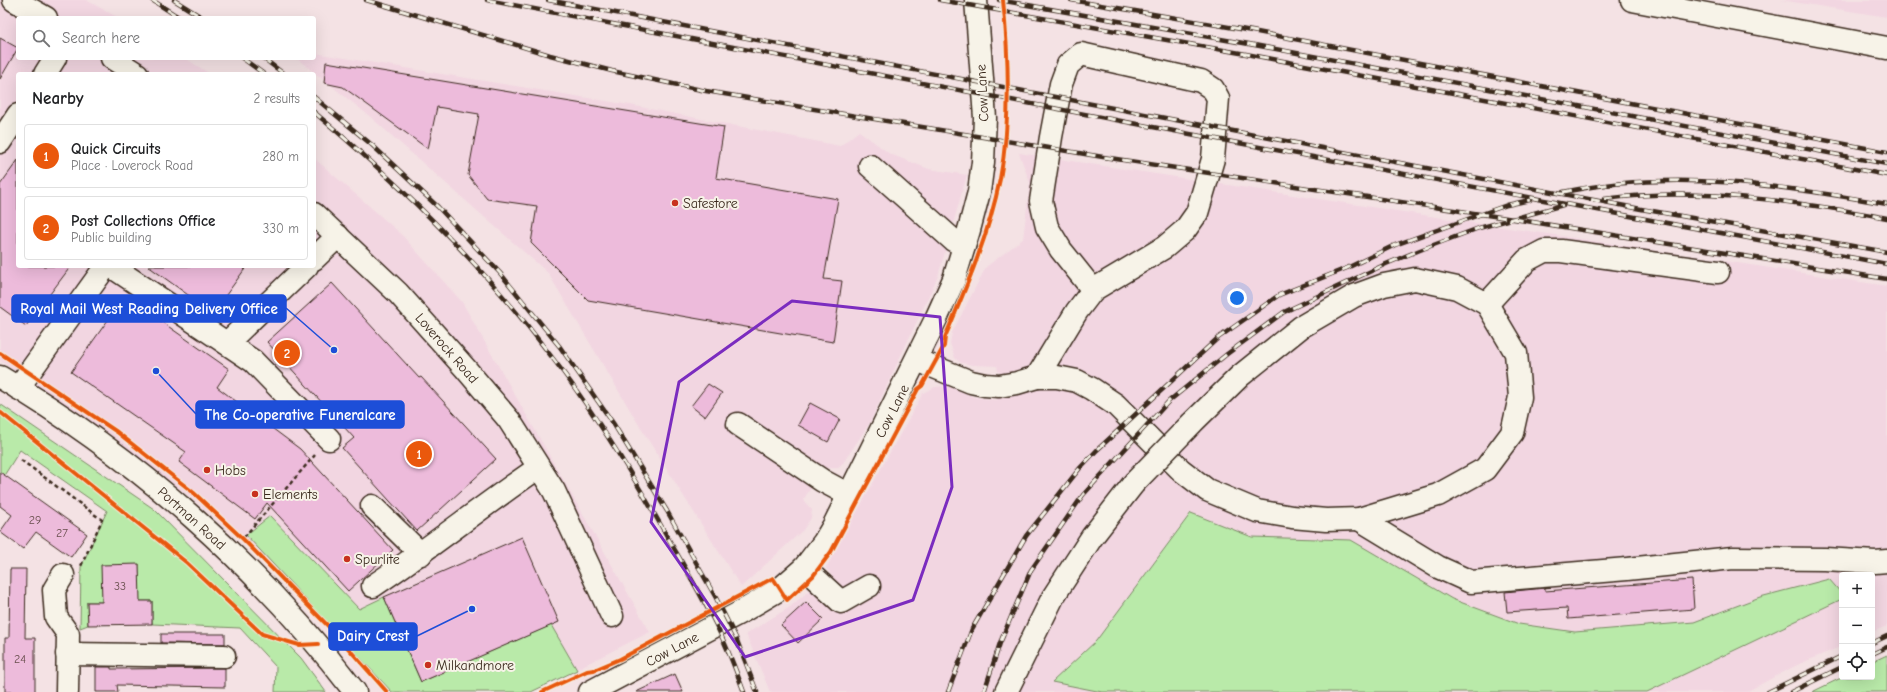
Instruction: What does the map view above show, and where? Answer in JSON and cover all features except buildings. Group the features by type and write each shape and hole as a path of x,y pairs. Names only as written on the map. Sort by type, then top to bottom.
{"street":[{"path":"14,0 42,16"},
{"name":"Cow Lane","path":"590,692 743,611 780,589 804,568 824,542 917,360 954,279 964,246 979,192 983,162 984,118 976,0"},
{"path":"1632,0 1887,48"},
{"path":"1037,376 1077,311 1093,290 1165,247 1185,230 1197,213 1212,159 1218,98 1213,89 1201,81 1081,54 1068,65 1061,84 1051,137 1042,201 1047,227 1061,250 1093,290"},
{"path":"46,72 54,60"},
{"path":"115,60 134,72"},
{"path":"0,142 16,118"},
{"path":"870,166 953,240 964,246"},
{"name":"Loverock Road","path":"316,216 398,293 470,373 522,439 538,468 554,491 612,616"},
{"path":"316,257 338,236"},
{"path":"1487,304 1527,260 1544,251 1561,251 1718,272"},
{"path":"9,382 104,268"},
{"path":"114,268 253,361 329,439"},
{"path":"227,343 305,268"},
{"path":"917,360 971,382 984,385 999,386 1017,383 1037,376 1056,376 1077,381 1116,405 1181,470 1207,490 1232,502 1257,511 1292,517 1326,520 1359,519 1438,495 1485,469 1512,433 1520,397 1516,353 1487,304 1457,288 1415,278 1384,285 1354,296 1301,327 1240,376 1192,423 1134,483 1092,537 1054,597 1006,692"},
{"name":"Portman Road","path":"9,382 131,467 190,515 254,575 318,644 355,692"},
{"path":"738,424 823,481 849,495"},
{"path":"373,586 421,554 508,488 538,468"},
{"path":"372,506 421,554"},
{"path":"1359,519 1438,567 1471,582 1627,569 1733,558 1825,559 1875,562 1887,561"},
{"path":"804,568 841,602 869,586"},
{"path":"63,574 54,590 56,617 68,634 67,692"},
{"path":"67,654 224,656"}],"path":[{"path":"243,539 329,439"},
{"path":"21,460 102,520 81,567 63,574"},
{"path":"238,534 248,543"}],"highlighted area":[{"path":"792,301 940,317 952,487 913,600 745,657 651,522 679,382"}],"shaded area":[{"path":"0,0 86,0 115,16 16,16 16,60 188,60 207,72 16,72 16,268 316,268 316,160 400,233 462,302 650,632 531,692 343,633 191,497 0,360"},
{"path":"1781,0 1887,0 1887,17"},
{"path":"316,53 630,105 840,146 859,131 890,154 929,169 967,175 938,276 869,424 843,463 837,468 824,468 803,500 812,510 811,518 803,530 741,587 642,430 548,273 367,114 316,74 316,72 314,72 299,60 316,60"},
{"path":"1019,153 1887,286 1887,626 1875,631 1875,572 1839,572 1839,647 1797,665 1746,692 770,692 746,634 790,607 812,588 828,590 836,582 826,568 923,393 935,387 948,386 974,397 997,400 1001,374 998,371 997,366 961,363 955,358 950,343 952,333 986,267 1023,239 1030,183"}],"green space":[{"path":"0,404 154,509 301,658 326,692 275,692 276,667 240,628 152,624 152,601 129,601 139,575 139,564 112,602 87,602 88,625 80,628 81,567 107,511 20,450 0,482"},
{"path":"1191,513 1252,537 1351,540 1452,599 1519,624 1575,632 1694,622 1760,597 1829,579 1839,591 1839,600 1647,692 1102,692 1052,682 1096,641"},
{"path":"270,516 359,609 384,597 421,682 551,625 577,670 531,692 392,692 246,535"},
{"path":"1887,655 1887,692 1812,692 1839,679 1875,680 1875,661"}],"railway":[{"path":"152,0 177,16"},
{"path":"174,0 200,16"},
{"path":"366,0 550,55 612,71 706,91 1103,157 1520,220 1887,279"},
{"path":"487,0 1158,128 1887,264"},
{"path":"548,0 1641,209 1887,252"},
{"path":"940,0 1246,54 1887,175"},
{"path":"999,0 1249,44 1887,164"},
{"path":"1071,0 1252,31 1887,152"},
{"path":"245,60 261,72"},
{"path":"266,60 281,72"},
{"path":"316,99 372,145 438,207 500,273 560,347 613,423 667,511 716,598 736,638 757,692"},
{"path":"316,114 378,168 440,227 498,290 525,322 567,378 598,422 627,468 691,577 719,631 744,692"},
{"path":"1563,192 1604,185 1644,182 1726,182 1807,191 1887,204"},
{"path":"1604,199 1639,196 1711,195 1782,201 1887,218"},
{"path":"948,692 972,629 1026,536 1080,468 1097,450 1218,338 1279,295 1347,268 1395,245 1507,205 1530,200"},
{"path":"984,692 1000,643 1031,570 1083,495 1169,401 1227,354 1284,312 1386,264 1420,250 1479,228 1563,205"},
{"path":"1875,642 1887,636"},
{"path":"1875,653 1887,647"},
{"path":"1768,692 1839,657"},
{"path":"1791,692 1839,668"}],"cycle path":[{"path":"542,692 587,671 594,670 620,659 773,578 787,600 813,576 831,552 918,389 922,386 944,346 945,337 984,240 1000,179 1006,135 1008,67 1003,0"},
{"path":"0,353 117,432 194,493 243,539 331,629 387,692"},
{"path":"0,412 187,563 262,634 299,645 318,644"}],"place":[{"name":"Safestore","path":"675,203"},
{"name":"Royal Mail West Reading Delivery Office","path":"334,350"},
{"name":"Post Collections Office","path":"287,353"},
{"name":"The Co-operative Funeralcare","path":"156,371"},
{"name":"Quick Circuits","path":"419,454"},
{"name":"Hobs","path":"207,470"},
{"name":"Elements","path":"255,494"},
{"name":"Spurlite","path":"347,559"},
{"name":"Dairy Crest","path":"472,609"},
{"name":"Milkandmore","path":"428,665"}]}
